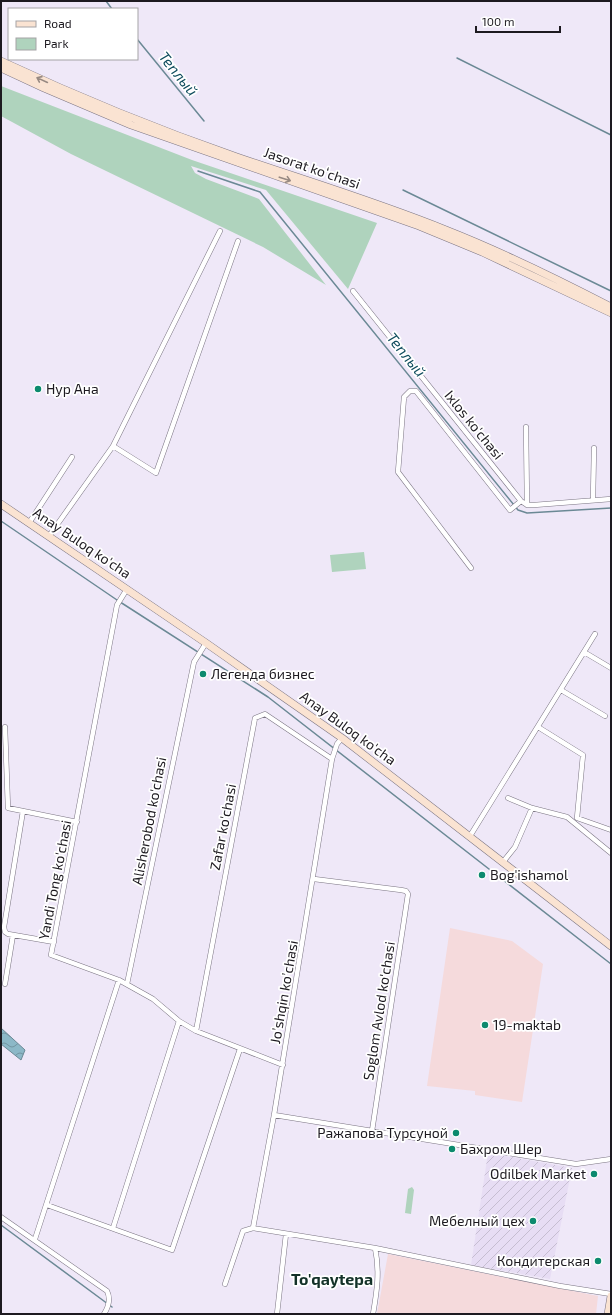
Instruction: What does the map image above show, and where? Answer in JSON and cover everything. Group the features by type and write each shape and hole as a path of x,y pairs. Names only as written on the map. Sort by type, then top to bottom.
{"main road":[{"name":"Jasorat koʻchasi","path":"1,60 96,104 160,129 379,204 446,230 522,263 611,307"},
{"name":"Jasorat koʻchasi","path":"1,68 131,125 419,226 496,258 611,313"},
{"name":"Anay Buloq ko'cha","path":"1,504 29,522 126,592 340,741 470,836 611,946"},
{"path":"608,1314 611,1295"}],"street":[{"path":"49,536 113,446 220,231"},
{"path":"113,446 156,473 238,241"},
{"name":"Ixlos ko'chasi","path":"353,291 521,501 527,505"},
{"path":"472,568 398,472 404,397 410,391 416,391 510,510 521,501"},
{"path":"526,427 527,505 587,502 593,499 611,499"},
{"path":"593,499 594,448"},
{"path":"29,522 72,457"},
{"name":"Yandi Tong ko'chasi","path":"126,592 118,603 52,955 119,980 153,999 179,1021 196,1030 282,1065"},
{"path":"470,836 595,634"},
{"name":"Alisherobod ko'chasi","path":"127,984 194,662 204,645"},
{"path":"584,652 611,668"},
{"path":"561,690 605,716"},
{"name":"Zafar ko'chasi","path":"196,1030 256,718 265,714 332,759"},
{"path":"5,727 8,808 77,822"},
{"path":"538,727 583,755 577,818 611,830"},
{"name":"Joʼshqin koʼchasi","path":"253,1228 274,1115 314,879 332,759 340,741"},
{"path":"508,798 532,808 567,817 611,853"},
{"path":"503,862 515,847 532,808"},
{"path":"23,811 4,927 5,932 54,942"},
{"name":"Soglom Avlod ko'chasi","path":"314,879 401,890 406,891 408,894 372,1131"},
{"path":"5,984 13,934"},
{"path":"35,1240 119,980"},
{"path":"113,1228 179,1021"},
{"path":"47,1205 172,1250 240,1049"},
{"path":"274,1115 576,1164 611,1159"},
{"path":"1,1216 107,1291 110,1297 108,1307 104,1314"},
{"path":"225,1284 242,1231 253,1228 375,1248 611,1295"},
{"path":"277,1314 286,1234"},
{"path":"373,1314 378,1283 379,1264 375,1248"}],"shaded area":[{"name":"19-maktab","path":"450,928 512,941 543,964 522,1102 475,1095 475,1091 427,1086"},
{"path":"488,1153 572,1168 550,1279 471,1265"},
{"path":"388,1254 598,1296 596,1314 377,1314"}],"green space":[{"path":"1,86 192,160 377,223 348,289 266,190 191,166 195,173 206,179 259,199 326,285 263,247 71,154 1,116"},
{"path":"364,552 366,569 332,572 330,555"},
{"path":"412,1187 414,1190 411,1214 405,1213 408,1189"}],"water":[{"path":"1,1028 25,1050 21,1060 1,1044"}],"waterway":[{"name":"Теплый","path":"106,1 111,8"},
{"name":"Теплый","path":"138,40 204,121"},
{"path":"457,58 611,135"},
{"name":"Теплый","path":"198,171 260,192 518,510 527,513 611,508"},
{"path":"403,190 611,291"},
{"path":"1,521 117,600 268,697 611,964"},
{"path":"1,1225 112,1307"}],"place":[{"name":"Нур Ана","path":"38,389"},
{"name":"Легенда бизнес","path":"203,674"},
{"name":"Bog'ishamol","path":"482,875"},
{"name":"19-maktab","path":"485,1025"},
{"name":"Ражапова Турсуной","path":"456,1133"},
{"name":"Бахром Шер","path":"452,1149"},
{"name":"Odilbek Market","path":"594,1174"},
{"name":"Мебелный цех","path":"533,1221"},
{"name":"Кондитерская","path":"598,1261"}],"district":[{"name":"To'qaytepa","path":"332,1279"}]}
